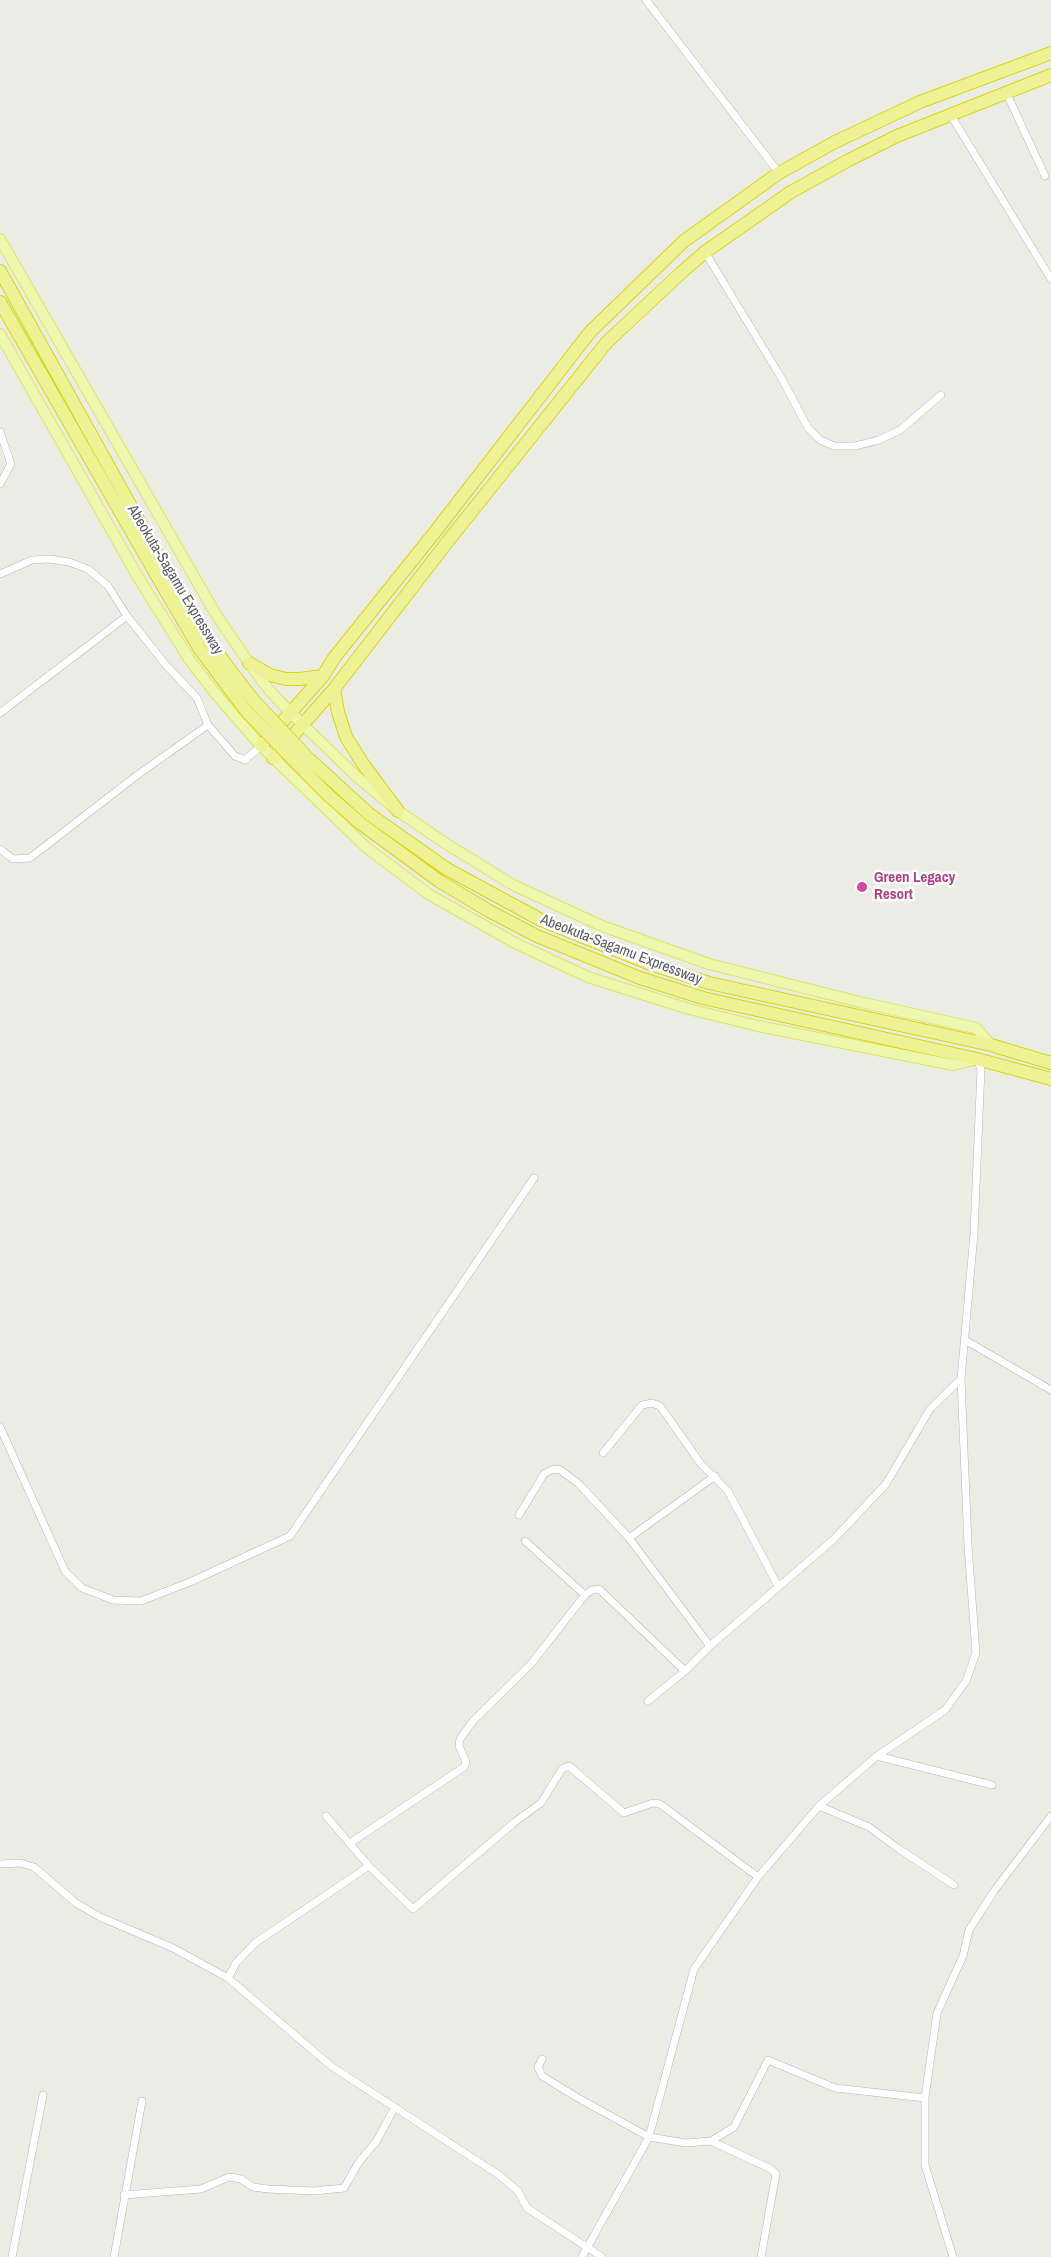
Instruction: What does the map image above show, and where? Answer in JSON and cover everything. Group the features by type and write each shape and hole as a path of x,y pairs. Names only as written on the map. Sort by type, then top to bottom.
{"highway":[{"path":"261,746 322,676 590,332 684,241 779,173 880,120 1051,52"},
{"path":"273,758 334,689 448,541 607,342 683,271 705,252 791,192 897,136 1051,75"},
{"path":"668,256 683,271"},
{"name":"Abeokuta-Sagamu Expressway","path":"0,271 158,566 199,648 255,720 327,794 360,823 439,881 489,911 537,936 640,978 703,998 977,1059 1051,1079"},
{"name":"Abeokuta-Sagamu Expressway","path":"0,302 158,566 230,670 255,702 309,759 369,814 447,869 541,920 648,963 709,983 991,1045 1051,1063"},
{"path":"249,663 270,675 286,679 322,676"},
{"path":"334,689 338,712 346,736 363,764 398,811"}],"main road":[{"path":"0,239 214,613 269,690 356,776 398,811 513,885 602,926 709,964 976,1028 991,1045"},
{"path":"0,334 138,577 189,659 214,693 261,746 367,848 430,895 517,944 588,977 689,1009 758,1026 953,1065 977,1059"}],"street":[{"path":"646,0 779,173"},
{"path":"1006,92 1046,176"},
{"path":"950,114 1051,279"},
{"path":"705,252 782,379 808,428 819,440 834,447 855,446 879,440 900,430 941,395"},
{"path":"0,432 11,464 0,484"},
{"path":"0,574 32,560 50,559 69,562 88,569 108,586 127,616 166,665 197,698 208,725 235,756 245,760 261,746"},
{"path":"0,713 127,616"},
{"path":"0,849 13,859 30,858 136,776 208,725"},
{"path":"582,2257 649,2137 694,1969 758,1877 819,1806 877,1756 945,1710 966,1681 976,1653 968,1546 961,1379 974,1234 981,1069 977,1059"},
{"path":"0,1427 65,1571 82,1588 113,1600 141,1601 190,1582 280,1541 290,1536 534,1178"},
{"path":"965,1340 1051,1390"},
{"path":"648,1701 686,1671 710,1646 834,1539 886,1485 930,1409 961,1379"},
{"path":"603,1453 642,1405 652,1403 660,1406 701,1464 728,1491 778,1586"},
{"path":"519,1515 544,1474 559,1469 579,1485 629,1538 710,1646"},
{"path":"629,1538 715,1476"},
{"path":"525,1540 585,1595"},
{"path":"350,1843 464,1767 466,1762 459,1746 460,1739 472,1721 530,1665 585,1595 592,1590 599,1589 686,1671"},
{"path":"877,1756 992,1785"},
{"path":"326,1816 369,1866 413,1910 516,1821 541,1803 562,1769 569,1766 624,1813 652,1803 660,1804 758,1877"},
{"path":"819,1806 869,1827 954,1885"},
{"path":"953,2257 925,2165 925,2098 937,2013 963,1956 969,1930 994,1891 1051,1816"},
{"path":"0,1864 20,1863 34,1867 76,1902 100,1917 173,1948 228,1978 331,2066 499,2175 518,2191 527,2208 602,2257"},
{"path":"228,1978 236,1963 255,1943 369,1866"},
{"path":"542,2059 538,2067 542,2076 649,2137 686,2143 711,2141 734,2127 768,2060 835,2088 925,2098"},
{"path":"12,2257 43,2095"},
{"path":"114,2257 142,2101"},
{"path":"124,2195 201,2189 230,2177 241,2179 253,2187 268,2189 314,2191 344,2188 359,2162 376,2142 395,2107"},
{"path":"711,2141 771,2169 776,2174 761,2257"}],"place":[{"name":"Green Legacy Resort","path":"862,887"}]}
